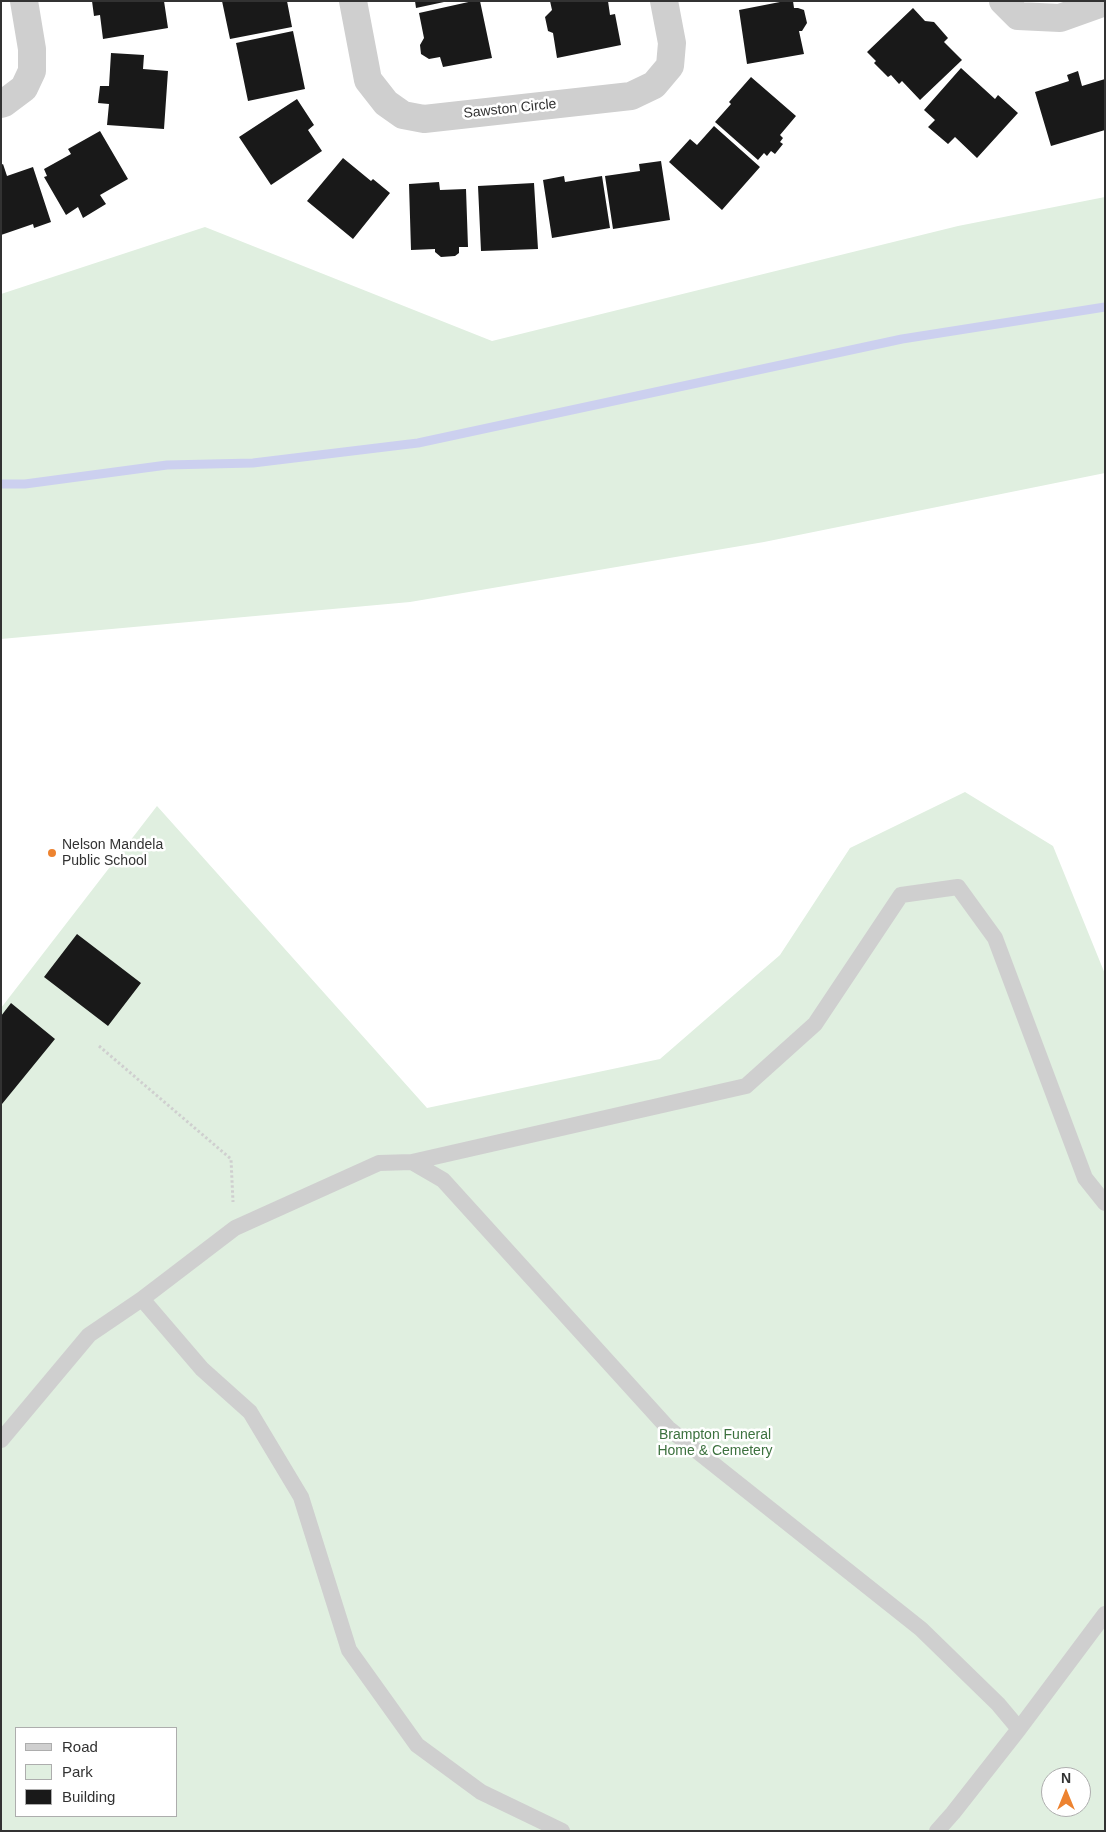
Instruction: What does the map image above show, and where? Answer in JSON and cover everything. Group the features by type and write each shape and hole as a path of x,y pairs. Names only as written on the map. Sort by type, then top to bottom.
{"street":[{"path":"1,104 24,88 32,71 32,49 24,1"},
{"name":"Sawston Circle","path":"353,1 368,80 386,103 404,115 424,119 631,96 654,85 670,66 672,43 664,1"},
{"path":"1003,1 1018,16 1060,18 1105,2"}],"lane":[{"path":"1,1440 89,1335 142,1299 234,1228 379,1163 412,1162 746,1086 815,1024 901,895 958,887 995,938 1085,1178 1105,1203"},
{"path":"412,1162 443,1180 668,1428 921,1629 998,1704 1019,1729"},
{"path":"142,1299 202,1369 250,1412 302,1497 349,1650 417,1745 481,1792 562,1831"},
{"path":"937,1831 1019,1729 1105,1614"}],"path":[{"path":"99,1046 231,1159 234,1228"}],"green space":[{"path":"1105,197 1105,473 764,542 410,602 1,639 1,294 205,227 492,341 958,226"},
{"name":"Brampton Funeral Home & Cemetery","path":"965,792 1053,846 1105,974 1105,1831 1,1831 1,1008 157,806 427,1108 660,1059 780,955 850,848"}],"building":[{"path":"92,1 164,1 168,28 103,39 100,15 94,16"},
{"path":"222,1 287,1 292,27 230,39"},
{"path":"415,1 444,1 444,2 416,8"},
{"path":"480,1 492,58 443,67 440,57 429,59 421,54 420,45 424,38 419,13"},
{"path":"550,1 608,1 610,15 615,14 621,45 557,58 553,33 548,31 545,17 552,10"},
{"path":"793,1 794,8 804,10 807,23 802,31 799,31 804,54 747,64 739,10"},
{"path":"913,8 925,21 934,22 948,38 944,42 962,60 920,100 902,81 899,84 891,75 888,77 874,63 876,61 867,52"},
{"path":"293,31 305,89 248,101 236,43"},
{"path":"111,53 144,55 143,69 168,71 164,129 107,125 109,104 98,103 100,86 109,86"},
{"path":"961,68 995,99 998,95 1018,113 977,158 955,137 948,144 928,127 935,120 924,110"},
{"path":"1078,71 1082,86 1105,79 1105,130 1051,146 1035,92 1069,81 1067,75"},
{"path":"751,77 796,116 780,135 783,138 780,142 783,144 775,154 771,151 767,156 764,153 758,160 715,122 731,104 729,102"},
{"path":"297,99 314,125 308,130 322,151 271,185 239,137"},
{"path":"714,126 760,167 722,210 669,162 690,139 697,145"},
{"path":"100,131 128,179 100,195 106,204 83,218 78,207 66,215 44,177 47,176 44,169 71,154 68,149"},
{"path":"343,158 371,181 373,179 390,193 353,239 307,201"},
{"path":"661,161 670,220 613,229 605,176 640,171 639,164"},
{"path":"3,164 7,176 33,167 51,222 34,228 33,224 1,235 1,165"},
{"path":"564,176 565,182 602,176 610,228 552,238 543,180"},
{"path":"439,182 440,190 466,189 468,247 459,247 459,253 455,256 441,257 435,252 435,249 411,250 409,184"},
{"path":"534,183 538,249 481,251 478,186"},
{"path":"77,934 141,983 108,1026 44,977"},
{"path":"11,1003 55,1039 2,1104 1,1016"}],"waterway":[{"path":"1,484 25,484 167,465 253,463 418,443 902,339 1105,307"}],"place":[{"name":"Nelson Mandela Public School","path":"52,853"}]}
